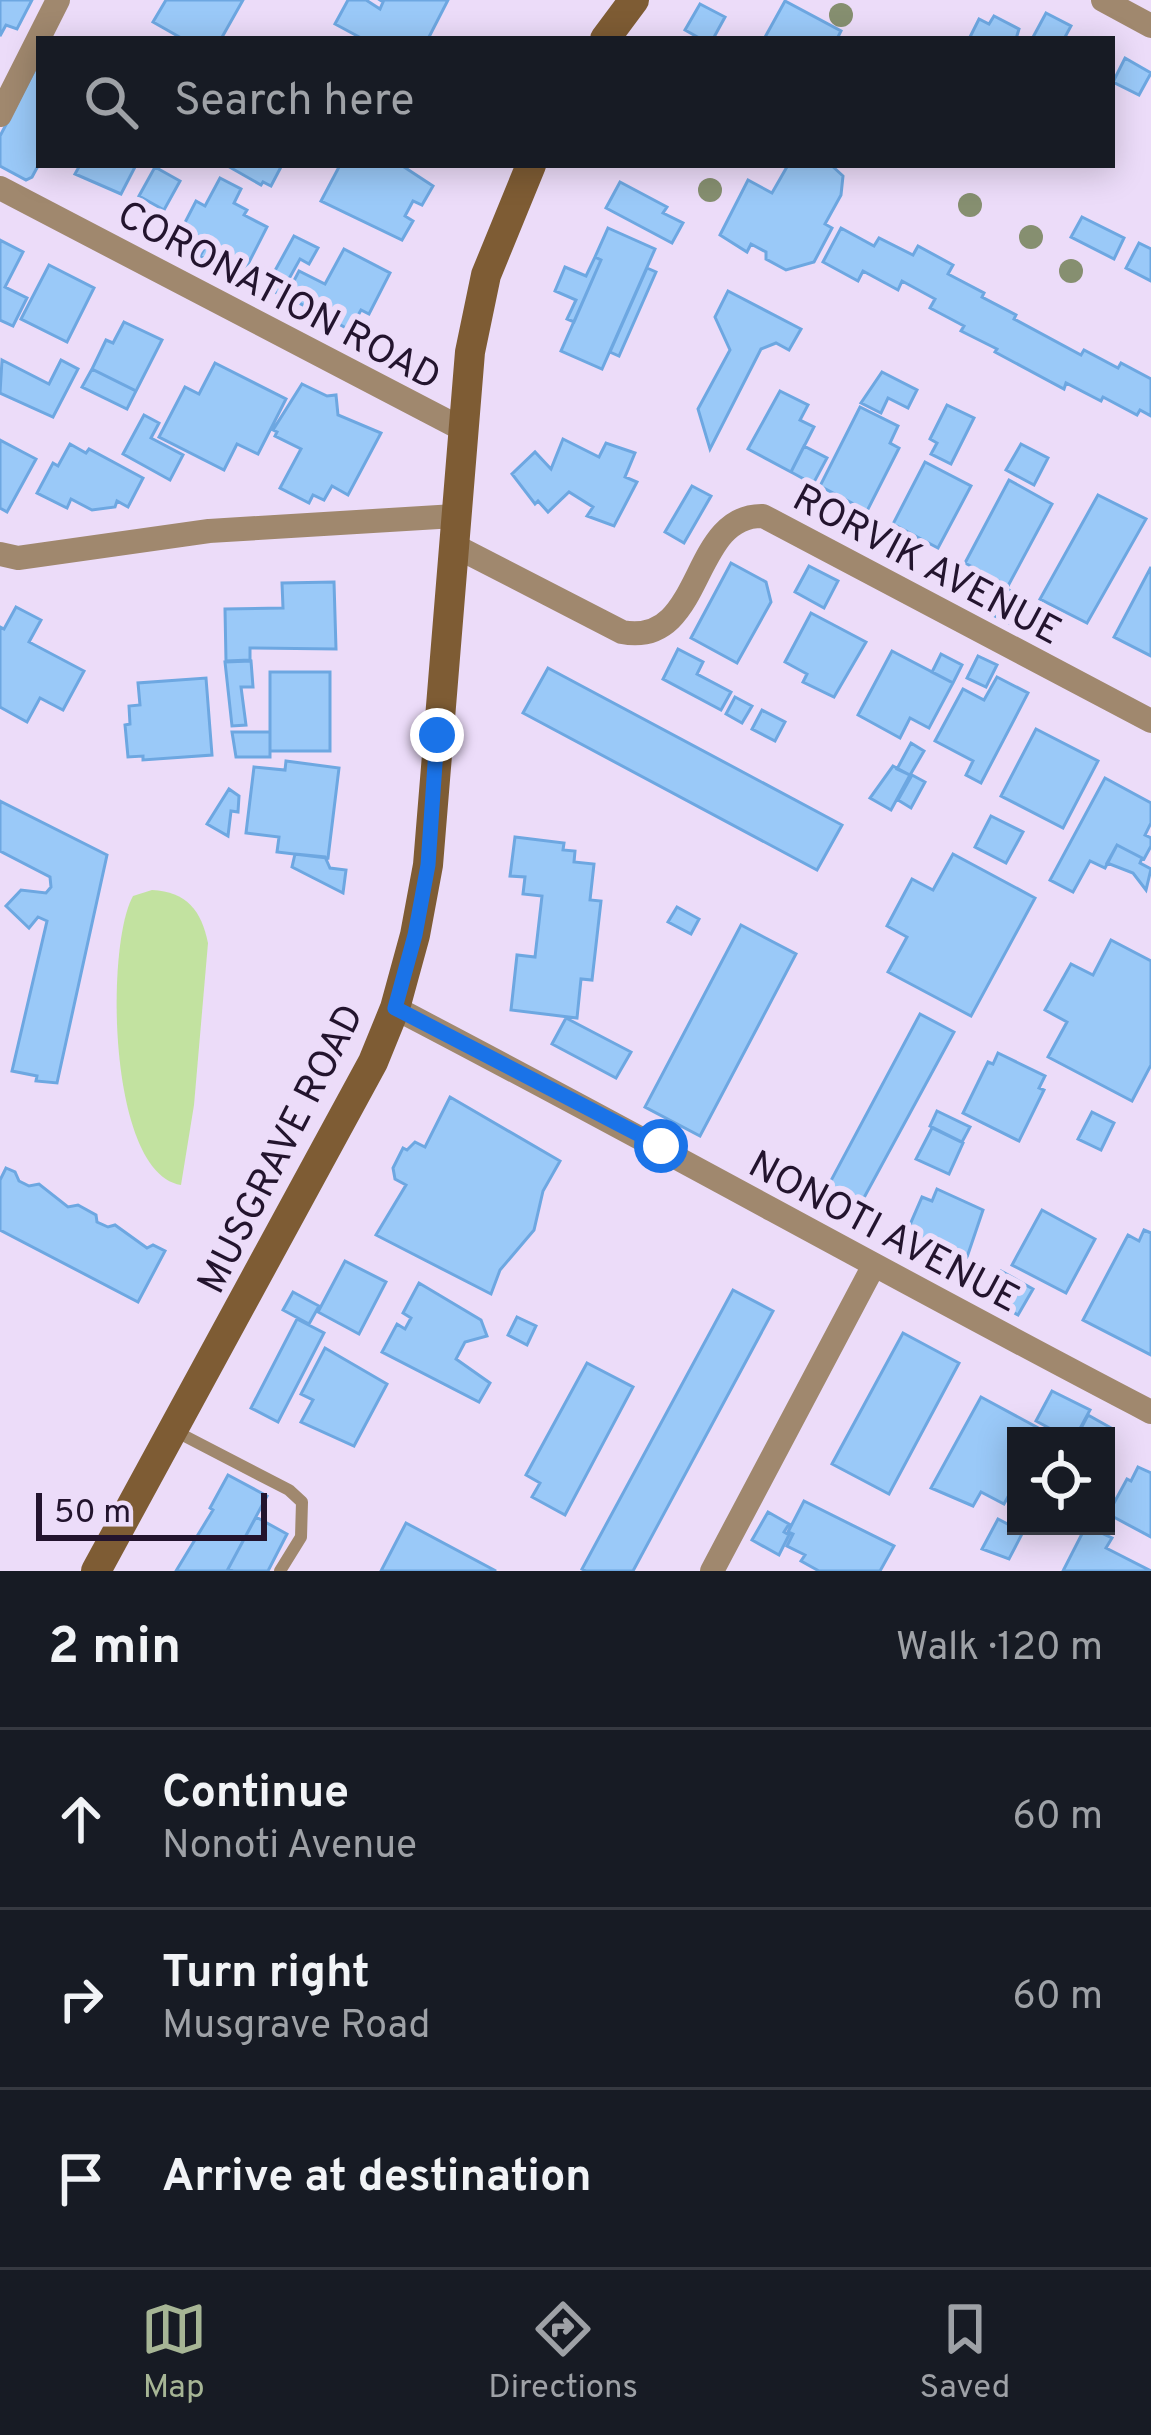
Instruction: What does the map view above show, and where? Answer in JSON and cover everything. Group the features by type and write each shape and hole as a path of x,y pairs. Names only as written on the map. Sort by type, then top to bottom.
{"street":[{"path":"40,36 58,0"},
{"path":"607,36 634,0"},
{"path":"1102,0 1151,26"},
{"path":"0,116 36,44"},
{"name":"MUSGRAVE ROAD","path":"96,1571 344,1121 395,1008 428,865 470,352 486,275 529,168"},
{"name":"CORONATION ROAD","path":"0,188 464,430"},
{"name":"RORVIK AVENUE","path":"454,531 622,632 638,635 667,624 676,615 724,530 738,519 763,516 1151,721"},
{"path":"0,554 18,558 209,531 454,531"},
{"name":"NONOTI AVENUE","path":"395,1008 661,1146 873,1268 1151,1412"},
{"path":"712,1571 873,1268"}],"lane":[{"path":"174,1430 289,1490 302,1502 301,1537 280,1571"}],"green space":[{"path":"152,890 175,894 190,905 208,943 194,1105 181,1185 157,1171 139,1142 126,1102 119,1055 118,961 124,922 133,896"}],"building":[{"path":"0,0 32,0 17,29 6,25 0,36"},
{"path":"166,0 243,0 223,36 178,36 153,22"},
{"path":"348,0 366,0 380,9 380,0 448,0 430,36 357,36 335,24"},
{"path":"785,1 841,31 838,36 766,36"},
{"path":"700,4 725,17 715,36 696,36 685,30"},
{"path":"1046,13 1071,26 1066,36 1034,36"},
{"path":"994,16 1019,29 1017,36 970,36 979,19 989,24"},
{"path":"1125,58 1151,73 1139,95 1115,83"},
{"path":"36,68 37,168 32,177 26,180 0,166 0,136"},
{"path":"78,168 134,168 121,194 75,174"},
{"path":"154,168 180,181 164,210 139,196"},
{"path":"231,168 280,168 271,186"},
{"path":"338,168 406,168 433,186 422,205 413,201 405,216 413,221 402,240 321,201"},
{"path":"786,168 834,168 843,176 841,195 825,224 832,228 814,262 786,270 751,244 747,252 720,235 748,180 772,193"},
{"path":"220,178 241,189 234,203 247,210 244,215 267,227 244,272 229,264 226,270 200,256 204,249 178,236 196,201 205,206"},
{"path":"620,182 667,207 663,213 683,223 672,243 606,208"},
{"path":"1082,217 1124,238 1114,259 1071,237"},
{"path":"608,228 655,249 602,369 561,351 601,260 595,257"},
{"path":"841,228 874,246 879,238 913,255 918,246 953,265 948,274 984,293 982,297 1016,315 1014,319 1081,355 1084,350 1151,379 1151,416 1140,410 1137,415 1066,383 1064,389 995,352 997,349 961,331 964,326 930,308 935,299 902,281 898,290 863,271 858,281 823,262"},
{"path":"294,236 318,248 309,264 300,259 280,295 266,287"},
{"path":"0,240 23,252 5,287 27,298 13,326 0,320"},
{"path":"1139,243 1151,249 1151,281 1126,268"},
{"path":"344,249 390,273 369,314 361,310 350,330 286,296 299,271 325,284"},
{"path":"595,257 601,260 574,322 567,319 576,300 555,291 565,267 586,276"},
{"path":"49,265 94,288 67,342 21,319"},
{"path":"647,268 656,272 619,356 610,352"},
{"path":"728,291 801,329 789,350 776,343 761,349 710,449 698,409 730,350 715,317"},
{"path":"124,322 162,340 136,391 92,369 106,340 113,343"},
{"path":"2,360 49,384 61,360 78,369 53,417 0,393"},
{"path":"215,363 286,399 258,454 237,444 224,470 159,437 185,387 199,394"},
{"path":"92,369 136,391 127,409 82,387"},
{"path":"882,372 917,390 908,408 888,398 881,413 861,403"},
{"path":"302,384 327,396 336,395 338,415 381,433 348,495 332,486 324,500 313,495 309,503 280,488 301,449 275,436 273,430"},
{"path":"780,391 808,405 800,420 814,427 791,472 748,449"},
{"path":"947,405 974,418 951,464 931,454 937,443 930,439"},
{"path":"860,407 898,426 890,443 899,448 867,511 820,486"},
{"path":"144,415 159,423 151,438 183,455 170,480 123,454"},
{"path":"563,439 599,457 606,443 635,453 625,477 637,482 614,526 587,516 593,507 569,492 548,512 538,501 535,504 512,474 535,452 551,469"},
{"path":"0,440 36,459 7,512 0,508"},
{"path":"70,444 143,478 128,507 117,501 115,507 92,510 71,499 67,508 37,493"},
{"path":"1021,444 1048,458 1034,485 1006,470"},
{"path":"804,446 827,458 813,484 791,472"},
{"path":"925,462 971,486 938,548 893,524"},
{"path":"1009,480 1052,504 1008,586 965,563"},
{"path":"692,486 711,496 684,543 665,532"},
{"path":"1098,495 1146,519 1087,623 1040,599"},
{"path":"731,563 766,582 771,602 737,663 691,638"},
{"path":"809,566 838,581 824,608 795,592"},
{"path":"1151,567 1151,656 1114,637"},
{"path":"334,582 336,649 250,648 250,660 226,661 225,609 283,608 282,583"},
{"path":"1005,588 1031,601 1017,627 991,614"},
{"path":"16,607 41,620 29,642 84,671 63,710 40,698 27,722 0,707 0,627 4,629"},
{"path":"811,613 866,642 834,697 803,682 807,674 785,662"},
{"path":"678,649 703,662 697,674 731,692 721,710 663,679"},
{"path":"892,651 953,683 929,728 910,718 900,738 858,715"},
{"path":"941,654 962,665 953,683 932,672"},
{"path":"978,656 997,665 986,687 967,678"},
{"path":"251,661 253,687 241,687 246,725 232,726 225,662"},
{"path":"548,668 842,825 817,870 523,713"},
{"path":"270,672 330,672 330,751 270,751"},
{"path":"997,677 1028,693 981,783 966,775 973,761 935,741 963,689 984,700"},
{"path":"206,678 212,755 128,757 125,725 130,724 129,706 140,705 138,683"},
{"path":"735,697 752,706 742,723 726,714"},
{"path":"762,710 785,722 775,741 752,729"},
{"path":"1036,729 1098,761 1063,828 1001,796"},
{"path":"232,732 270,732 270,757 236,757"},
{"path":"911,743 924,751 910,775 897,769"},
{"path":"286,761 339,768 328,858 277,852 279,837 246,833 254,767 285,770"},
{"path":"893,766 910,775 891,810 870,798"},
{"path":"912,775 925,782 911,808 898,800"},
{"path":"1105,778 1151,803 1151,823 1145,835 1151,838 1151,846 1144,859 1117,845 1105,868 1090,861 1073,892 1050,880"},
{"path":"229,789 239,796 238,812 231,811 228,836 207,824"},
{"path":"0,801 107,855 57,1083 12,1071 47,921 38,917 29,928 6,906 21,890 46,893 51,887 50,877 0,851"},
{"path":"991,816 1023,832 1006,863 975,847"},
{"path":"515,837 564,843 563,850 575,851 574,862 594,864 590,900 601,901 592,980 581,979 577,1018 511,1010 517,955 535,957 542,896 523,894 525,877 510,876"},
{"path":"1117,845 1142,858 1140,863 1151,869 1146,890 1133,873 1107,863"},
{"path":"295,854 325,857 330,868 346,870 343,893 292,867"},
{"path":"953,854 1035,898 971,1016 888,972 907,937 887,926 912,879 933,890"},
{"path":"677,907 699,919 691,934 668,922"},
{"path":"741,925 796,954 700,1136 645,1107"},
{"path":"1111,940 1151,961 1151,1065 1132,1101 1048,1057 1067,1022 1045,1010 1071,964 1093,975"},
{"path":"920,1014 954,1032 860,1205 827,1188"},
{"path":"566,1018 631,1052 616,1078 552,1044"},
{"path":"998,1053 1045,1076 1039,1088 1044,1090 1019,1141 963,1113 988,1062 993,1064"},
{"path":"450,1097 560,1161 543,1191 534,1230 500,1270 491,1294 376,1235 406,1185 395,1179 393,1168 403,1148 415,1142 425,1147"},
{"path":"937,1111 970,1127 962,1142 930,1126"},
{"path":"1092,1112 1114,1123 1101,1150 1078,1139"},
{"path":"932,1128 963,1143 949,1174 916,1159"},
{"path":"6,1168 19,1181 39,1184 68,1207 78,1205 96,1215 97,1222 115,1225 147,1248 153,1245 165,1251 138,1302 0,1230 0,1180"},
{"path":"937,1189 983,1210 964,1266 913,1243 919,1231 909,1227 922,1197 932,1201"},
{"path":"1042,1210 1095,1239 1066,1293 1012,1265"},
{"path":"1144,1230 1151,1233 1151,1355 1083,1320 1128,1235 1139,1241"},
{"path":"345,1261 386,1282 359,1334 318,1312"},
{"path":"1001,1271 1033,1289 1018,1315 986,1297"},
{"path":"419,1283 481,1320 487,1336 465,1342 456,1359 490,1383 479,1402 382,1352 397,1324 405,1329 411,1318 403,1313"},
{"path":"733,1290 773,1311 633,1571 582,1569"},
{"path":"293,1292 319,1306 309,1324 283,1310"},
{"path":"517,1317 536,1326 527,1345 508,1335"},
{"path":"297,1319 324,1333 278,1422 251,1408"},
{"path":"903,1333 959,1363 889,1494 832,1464"},
{"path":"325,1348 387,1384 354,1446 301,1422 313,1400 301,1394"},
{"path":"587,1363 633,1387 565,1515 532,1497 540,1483 526,1475"},
{"path":"1052,1391 1090,1410 1081,1427 1047,1427 1036,1421"},
{"path":"981,1397 1037,1427 1007,1427 1004,1504 981,1492 973,1506 931,1488"},
{"path":"1088,1415 1109,1427 1082,1427"},
{"path":"1138,1467 1151,1473 1151,1537 1115,1518 1115,1501 1127,1479 1131,1481"},
{"path":"228,1475 267,1496 227,1571 176,1571 213,1510"},
{"path":"804,1501 894,1546 880,1571 819,1571 801,1561 805,1555 787,1546 793,1534 788,1532"},
{"path":"768,1512 789,1524 779,1555 752,1540"},
{"path":"256,1517 287,1534 268,1571 228,1569"},
{"path":"998,1519 1007,1524 1007,1535 1021,1535 1009,1559 982,1549"},
{"path":"406,1523 496,1571 381,1571"},
{"path":"1081,1535 1106,1535 1112,1538 1106,1548 1151,1571 1063,1571"}],"route":[{"path":"437,735 428,865 395,1008 661,1146"}]}
